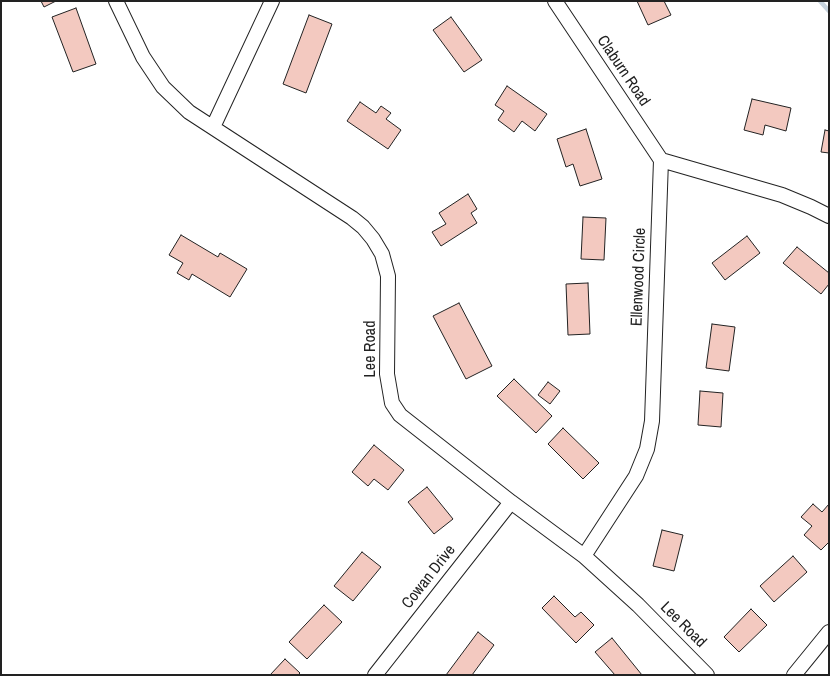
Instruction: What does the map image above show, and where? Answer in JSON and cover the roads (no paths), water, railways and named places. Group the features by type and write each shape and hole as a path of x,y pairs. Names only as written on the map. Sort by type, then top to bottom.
{"street":[{"name":"Lee Road","path":"116,1 143,57 162,86 189,112 352,218 373,239 382,254 388,276 387,374 392,403 400,415 511,502 584,556 638,605 707,675"},
{"path":"213,127 272,1"},
{"name":"Claburn Road","path":"555,1 661,160"},
{"path":"661,160 782,195 829,216"},
{"name":"Ellenwood Circle","path":"584,556 636,476 647,449 652,421 661,160"},
{"name":"Cowan Drive","path":"375,675 511,502"},
{"path":"794,675 829,632"}],"waterway":[{"path":"820,1 829,11"}]}
